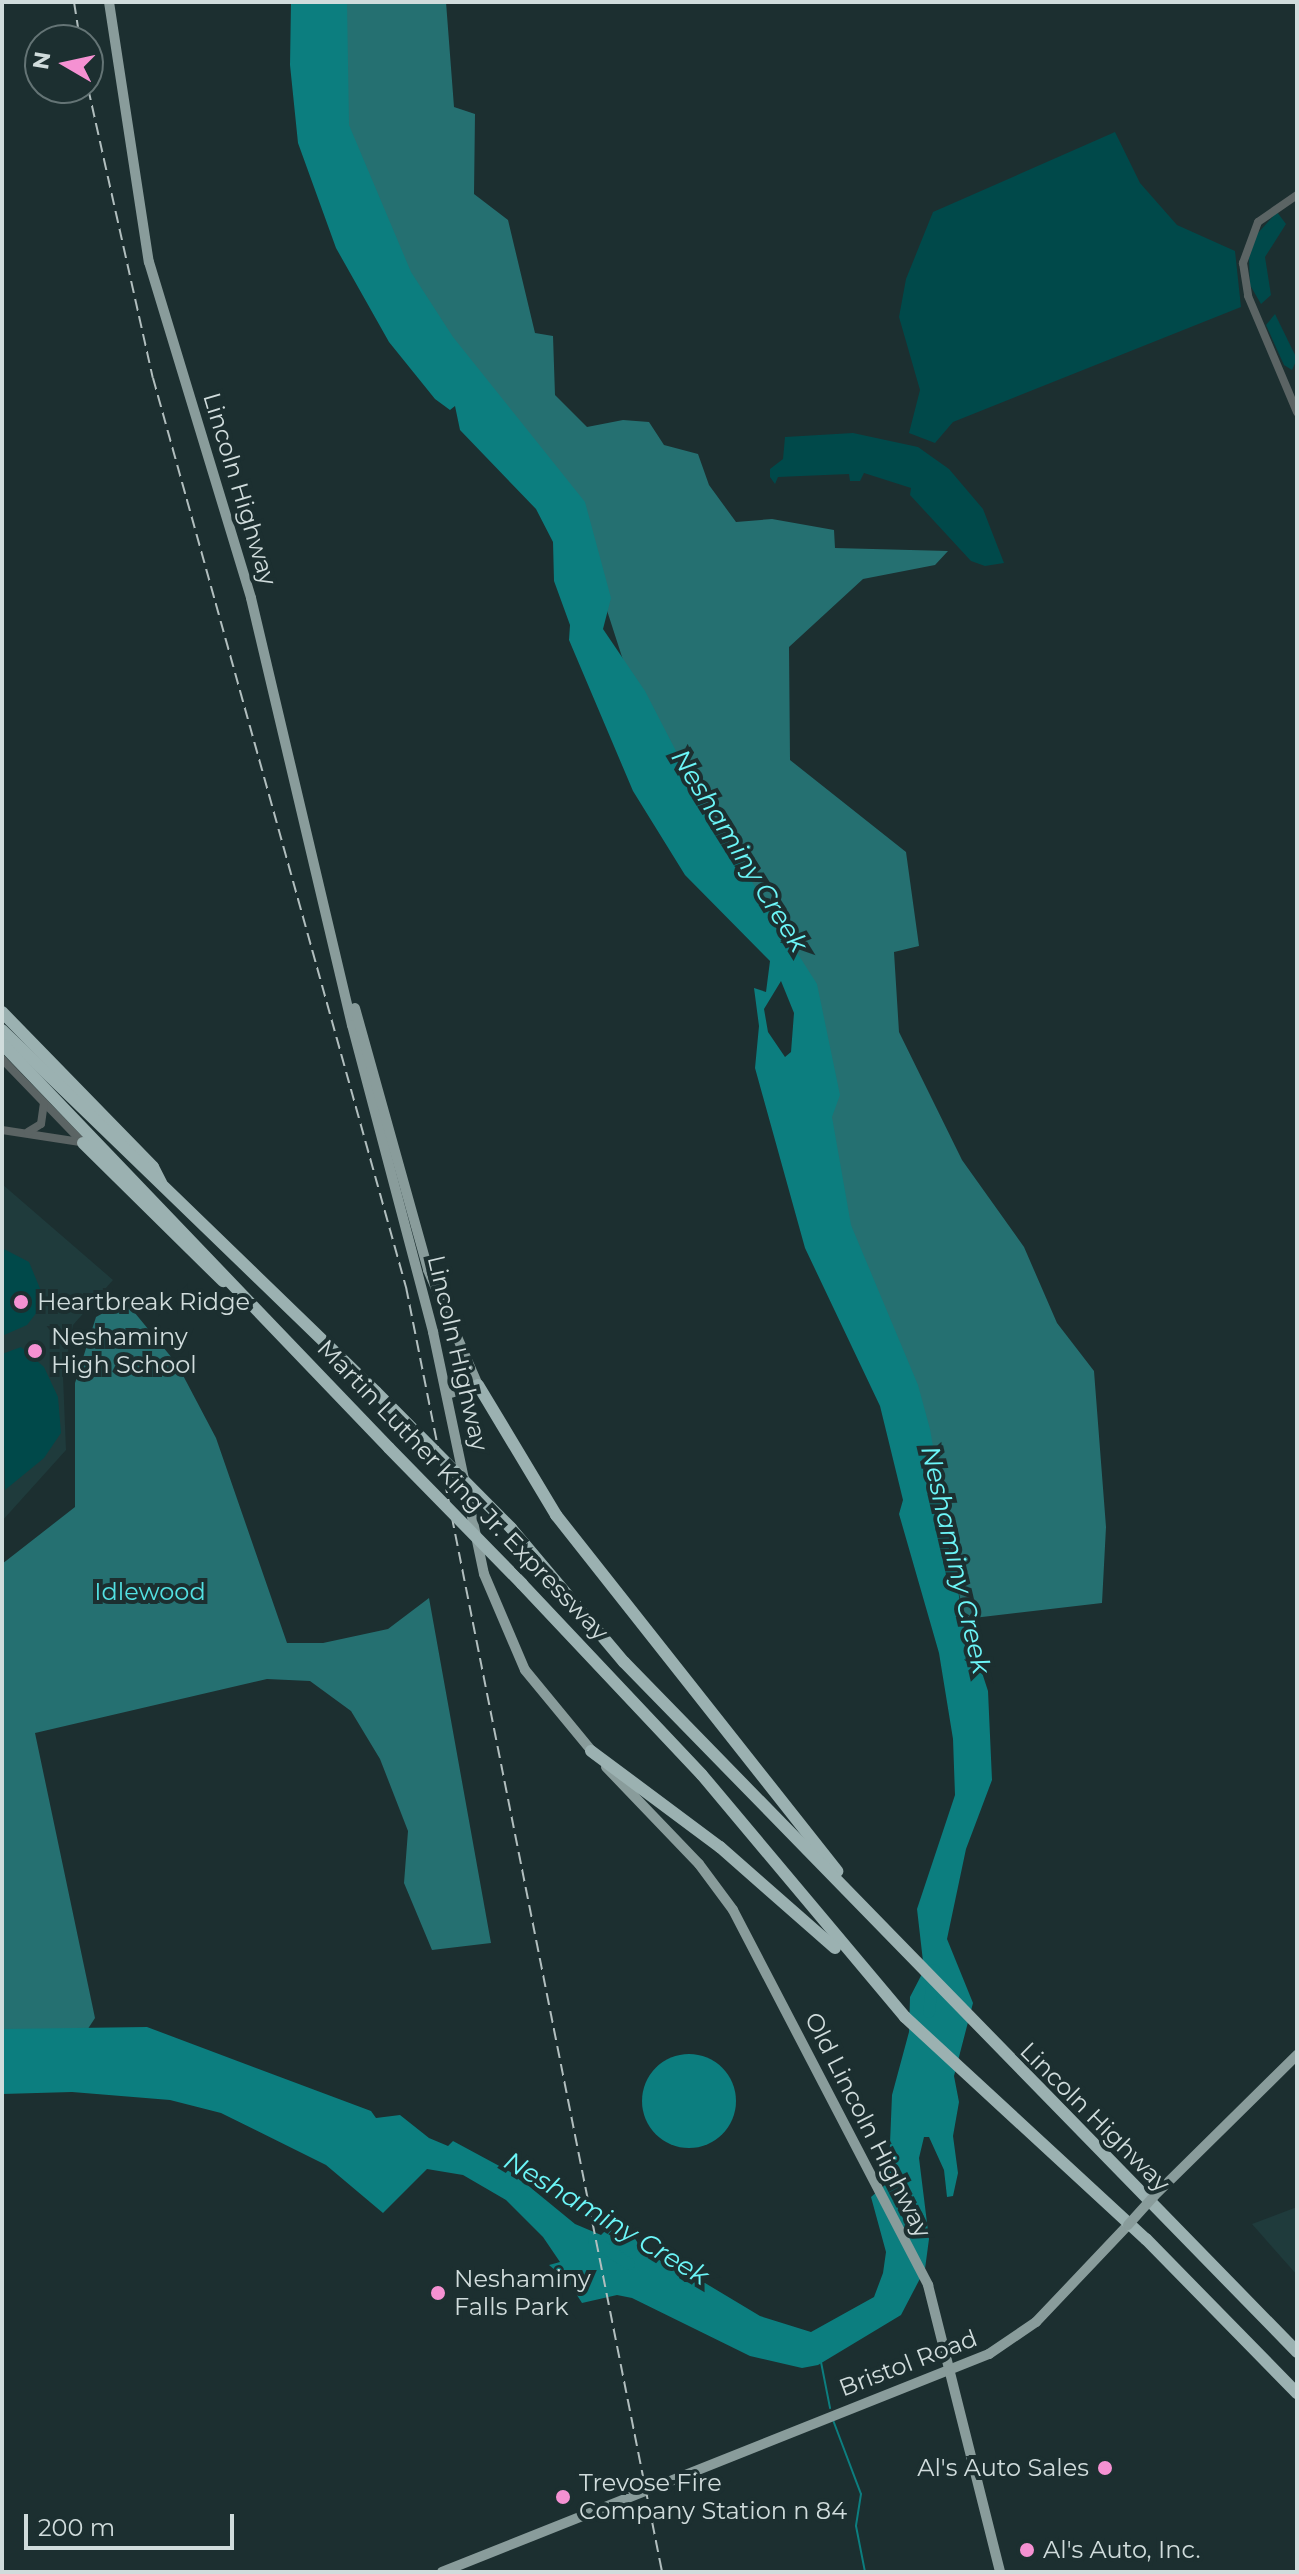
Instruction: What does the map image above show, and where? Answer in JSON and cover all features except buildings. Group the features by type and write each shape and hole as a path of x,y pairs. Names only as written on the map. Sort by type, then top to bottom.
{"highway":[{"path":"2,1012 153,1167 167,1193"},
{"name":"Martin Luther King Jr. Expressway","path":"2,1030 376,1392 511,1528 624,1662 865,1908"},
{"name":"Martin Luther King Jr. Expressway","path":"2,1044 267,1315 389,1448 702,1775 873,1983"},
{"path":"83,1143 186,1246 267,1315"},
{"path":"478,1385 563,1525 865,1908"},
{"path":"591,1751 743,1866 873,1983 979,2089 1146,2239 1297,2393"},
{"name":"Lincoln Highway","path":"865,1908 992,2044 1297,2352"}],"main road":[{"name":"Lincoln Highway","path":"109,2 149,262 244,573 447,1394 480,1561 496,1612 532,1682 591,1751"},
{"name":"Lincoln Highway","path":"346,987 428,1270 478,1385"},
{"path":"447,1394 478,1385"},
{"name":"Old Lincoln Highway","path":"591,1751 699,1864 728,1902 928,2285 953,2369 1000,2572"},
{"name":"Bristol Road","path":"442,2572 989,2354 1036,2322 1154,2196 1297,2055"}],"street":[{"path":"1297,195 1258,222 1243,263 1248,296 1297,412"},
{"path":"2,1059 83,1143"},
{"path":"28,1132 41,1124 44,1103"},
{"path":"2,1130 83,1143"}],"shaded area":[{"path":"291,2 347,2 349,125 411,272 453,337 585,502 611,598 603,629 645,691 707,811 817,984 840,1095 832,1117 851,1225 918,1385 930,1429 968,1648 974,1648 988,1691 992,1780 966,1849 947,1939 973,2003 954,2076 959,2102 953,2136 958,2173 953,2196 947,2197 944,2170 929,2137 924,2137 919,2158 929,2239 925,2269 901,2315 818,2365 802,2368 750,2356 632,2298 617,2295 582,2303 568,2281 549,2265 560,2262 543,2237 506,2200 463,2175 427,2169 383,2213 326,2165 221,2113 170,2100 72,2092 2,2094 2,2029 147,2027 371,2111 376,2118 400,2115 429,2138 448,2146 453,2141 514,2174 575,2224 601,2235 606,2230 631,2233 642,2249 664,2263 683,2264 679,2278 685,2282 705,2283 760,2316 811,2332 874,2297 883,2273 886,2252 871,2197 885,2185 889,2167 892,2095 909,2032 910,1997 924,1970 917,1909 955,1795 953,1739 939,1653 899,1514 903,1500 880,1406 805,1248 755,1068 759,1026 754,988 766,992 770,961 685,875 633,791 569,640 570,625 554,581 553,542 536,509 460,430 455,406 450,410 435,399 389,342 336,248 298,143 290,65","holes":["781,981 794,1013 791,1052 785,1057 768,1032 764,1009"]},
{"path":"1115,132 1140,183 1177,225 1235,251 1241,307 953,422 935,443 909,433 920,390 899,317 906,279 933,212"},
{"path":"1277,212 1286,224 1265,257 1271,295 1261,304 1250,285 1249,258 1257,234"},
{"path":"1275,314 1297,359 1292,370 1284,365 1266,325"},
{"path":"853,433 918,447 949,469 983,509 1004,563 985,566 971,561 910,495 911,488 864,473 860,481 850,481 849,474 778,477 775,484 770,477 770,469 783,459 785,437"},
{"name":"Neshaminy High School","path":"2,1184 113,1280 73,1325 63,1376 66,1450 2,1521"},
{"name":"Heartbreak Ridge","path":"2,1248 29,1262 41,1291 37,1312 27,1325 2,1336"},
{"path":"21,1347 44,1367 58,1397 61,1433 44,1458 5,1490 2,1354"},
{"path":"689,2054 707,2058 722,2068 732,2083 736,2101 732,2119 722,2134 707,2144 689,2148 671,2144 656,2134 646,2119 642,2101 646,2083 656,2068 671,2058"},
{"path":"1297,2207 1297,2275 1252,2224"}],"green space":[{"path":"339,2 446,2 454,107 475,114 474,194 508,220 535,333 553,336 555,395 587,427 623,420 649,422 664,445 698,454 709,485 736,522 772,519 834,530 835,548 948,551 935,565 863,579 789,647 790,760 906,852 919,946 894,952 899,1032 962,1160 1024,1247 1057,1323 1094,1371 1106,1527 1102,1603 965,1619 950,1555 826,1188 808,974 645,728 570,496 394,275 339,126"},
{"name":"Idlewood","path":"125,1301 177,1364 216,1438 287,1643 323,1643 388,1629 429,1598 491,1943 432,1950 404,1883 408,1831 380,1759 351,1711 310,1681 267,1679 35,1733 95,2018 57,2076 2,2076 2,1564 75,1507 75,1383 96,1317"}],"waterway":[{"name":"Neshaminy Creek","path":"929,2012 934,1970"},
{"name":"Neshaminy Creek","path":"594,2241 629,2264"},
{"path":"821,2362 830,2408"},
{"path":"833,2420 861,2494 856,2526 865,2572"}],"railway":[{"path":"74,2 77,24"},
{"path":"92,104 153,378 406,1287 662,2572"}],"place":[{"name":"Heartbreak Ridge","path":"21,1302"},
{"name":"Neshaminy High School","path":"35,1351"},
{"name":"Neshaminy Falls Park","path":"438,2293"},
{"name":"Al's Auto Sales","path":"1105,2468"},
{"name":"Trevose Fire Company Station n 84","path":"563,2497"},
{"name":"Al's Auto, Inc.","path":"1027,2550"}]}
